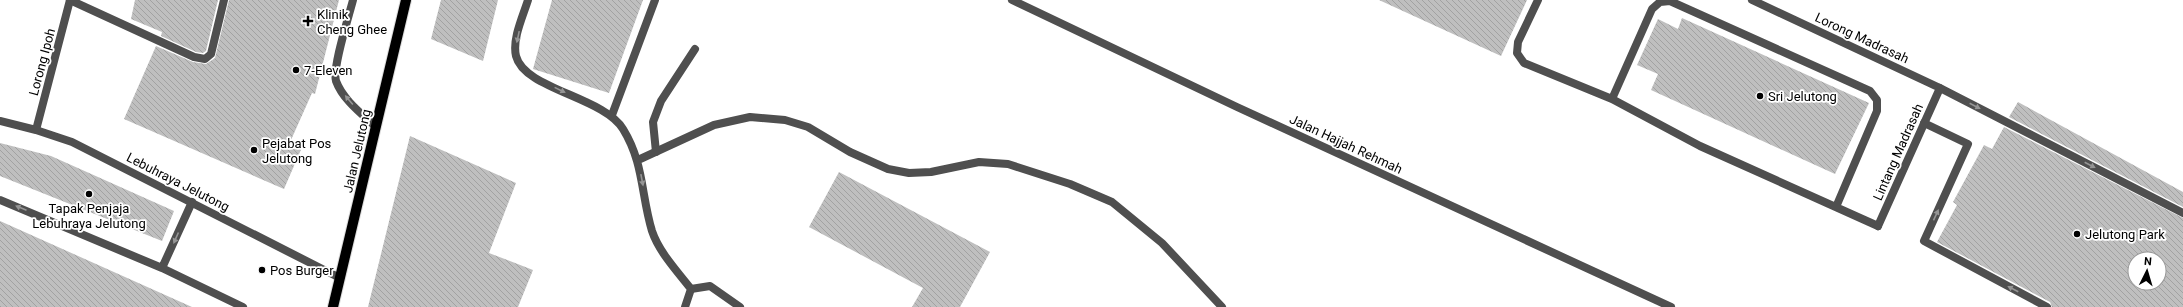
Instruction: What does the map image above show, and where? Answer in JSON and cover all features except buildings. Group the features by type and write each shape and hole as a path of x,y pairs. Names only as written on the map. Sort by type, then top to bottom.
{"main road":[{"name":"Jalan Jelutong","path":"333,307 406,0"}],"street":[{"path":"70,0 194,57 205,59 211,54 224,0"},
{"name":"Lorong Ipoh","path":"36,130 70,0"},
{"path":"353,0 336,68 336,80 347,99 376,128"},
{"path":"528,0 517,40 516,56 525,73 612,115 623,129 638,160 653,232 668,259 691,289"},
{"path":"612,115 655,0"},
{"name":"Jalan Hajjah Rehmah","path":"1012,0 1237,107 1671,307"},
{"path":"1538,0 1518,42 1517,54 1524,63 1612,99 1700,146 1836,207 1877,112 1877,100 1870,91 1670,2 1660,2 1652,9 1612,99"},
{"name":"Lorong Madrasah","path":"1752,0 1940,88 2183,213"},
{"path":"656,152 653,122 661,101 695,50"},
{"name":"Lintang Madrasah","path":"1836,207 1878,226 1940,88"},
{"path":"638,160 714,125 750,117 785,120 808,127 850,152 888,169 909,173 931,172 979,162 1008,164 1070,184 1112,202 1162,243 1222,307"},
{"name":"Lebuhraya Jelutong","path":"0,121 36,130 72,142 340,278"},
{"path":"1924,123 1968,144 1924,241 2047,307"},
{"path":"0,200 162,268 243,307"},
{"path":"162,268 192,202"},
{"path":"691,289 710,286 740,307"},
{"path":"685,307 691,289"}],"place":[{"name":"Klinik Cheng Ghee","path":"308,21"},
{"name":"7-Eleven","path":"296,70"},
{"name":"Sri Jelutong","path":"1760,96"},
{"name":"Pejabat Pos Jelutong","path":"254,150"},
{"name":"Tapak Penjaja Lebuhraya Jelutong","path":"89,194"},
{"name":"Jelutong Park","path":"2077,234"},
{"name":"Pos Burger","path":"262,270"}]}
